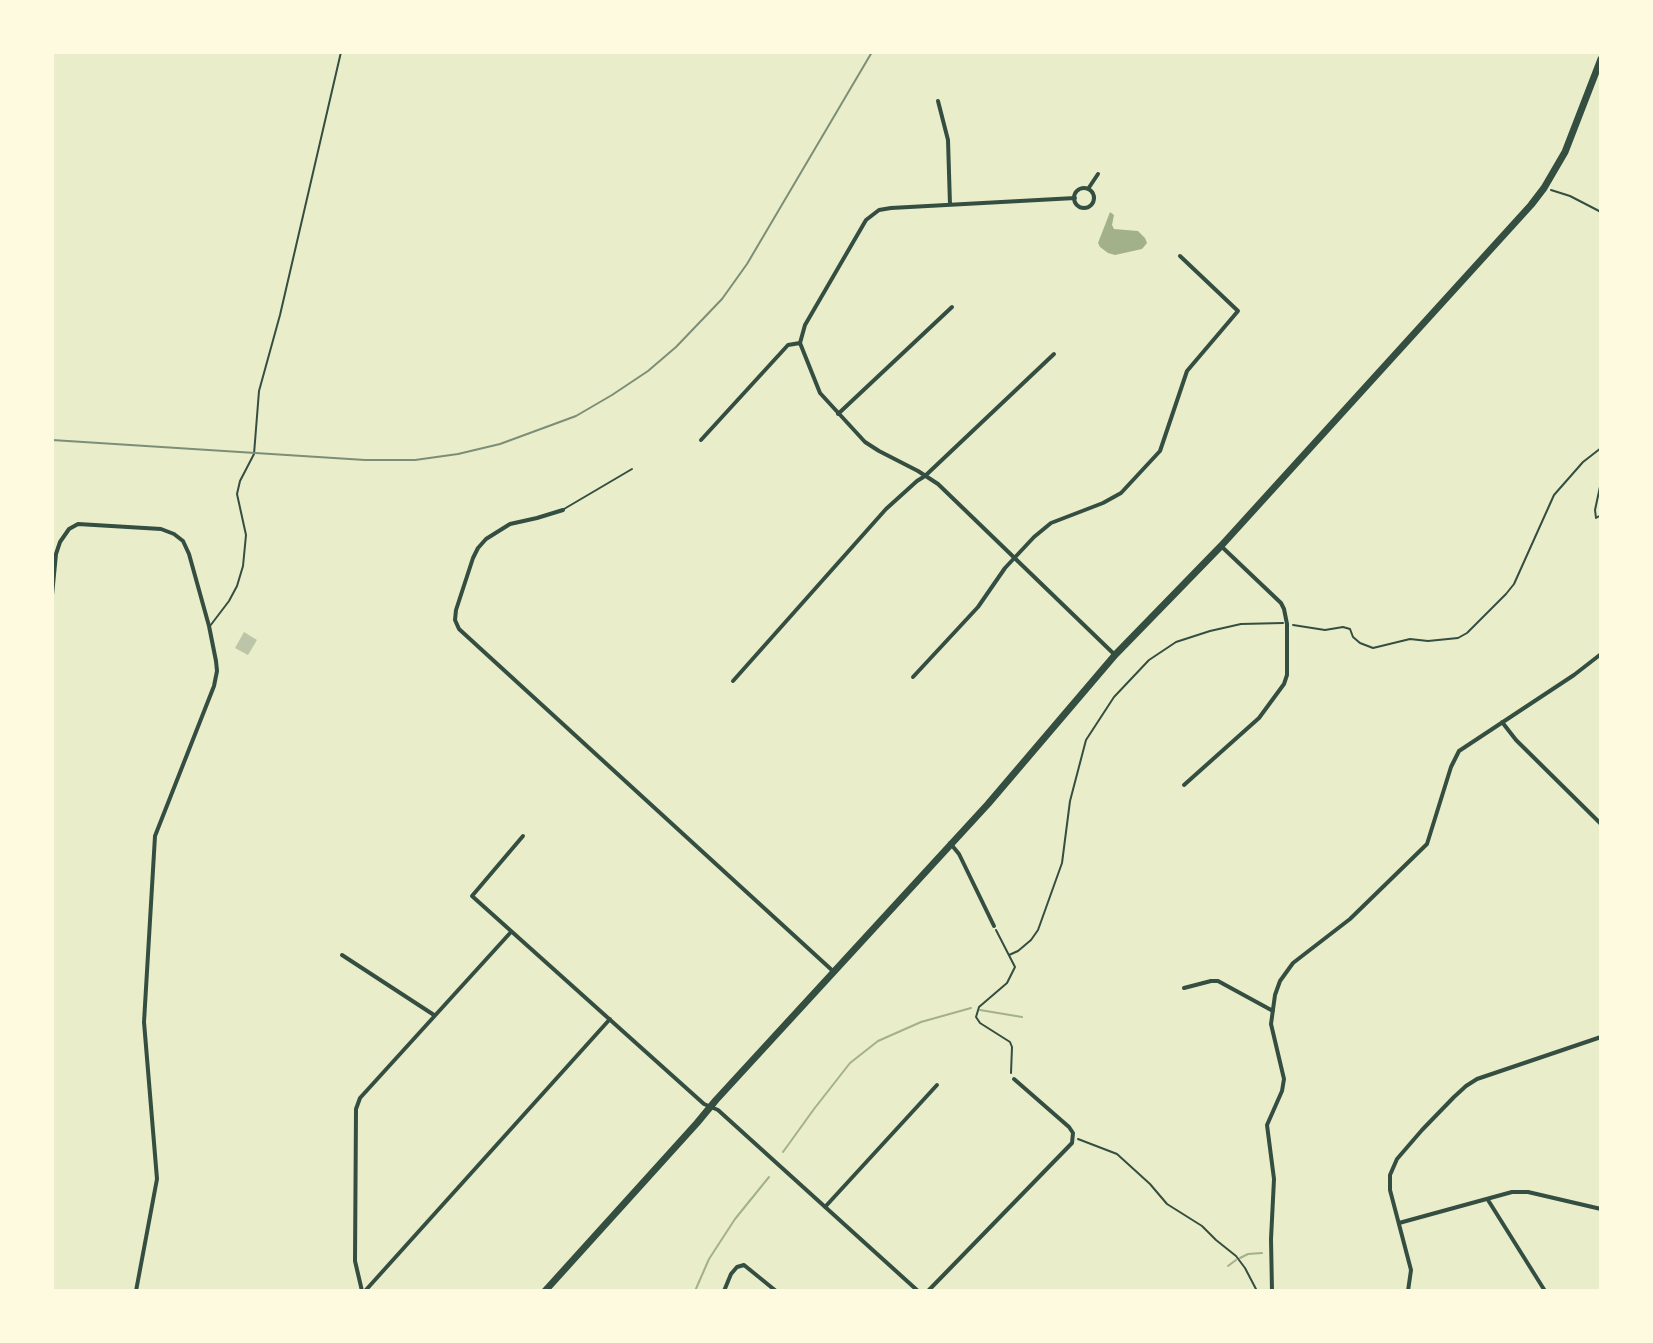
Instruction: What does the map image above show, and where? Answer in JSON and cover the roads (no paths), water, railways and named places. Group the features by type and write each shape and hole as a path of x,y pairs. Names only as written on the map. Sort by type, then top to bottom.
{"highway":[{"path":"545,1291 988,804 1115,655 1221,546 1518,220 1544,188 1565,152 1601,59"}],"street":[{"path":"938,101 948,140 950,205"},
{"path":"1075,198 1079,190 1088,189 1098,174"},
{"path":"1075,198 1079,206 1090,205 1094,197 1088,189"},
{"path":"1075,198 879,210 866,220 805,325 800,343 820,393 838,414 872,447 938,484 1115,655"},
{"path":"913,677 978,607 1014,557 1034,537 1051,523 1112,499 1160,451 1187,371 1238,311 1180,256"},
{"path":"838,414 952,307"},
{"path":"701,440 788,345 800,343"},
{"path":"733,681 886,509 1054,354"},
{"path":"563,510 510,524 478,548 456,610 455,620 459,629 834,972"},
{"path":"52,595 60,542 69,529 78,524 161,529 174,534 183,541 189,554 216,661 214,686 155,836 144,1022 157,1179 136,1291"},
{"path":"1184,785 1259,718 1287,675 1287,616 1281,603 1221,546"},
{"path":"1272,1291 1274,1179 1267,1125 1284,1079 1271,1024 1280,981 1293,963 1350,919 1427,844 1454,758 1459,751 1601,654"},
{"path":"1502,722 1516,740 1601,824"},
{"path":"523,836 472,896 704,1104 718,1110 918,1291"},
{"path":"950,843 959,854 994,926"},
{"path":"364,1291 355,1261 356,1109 365,1091 511,932"},
{"path":"342,955 435,1015"},
{"path":"1184,988 1218,981 1273,1011"},
{"path":"364,1291 610,1019"},
{"path":"1408,1291 1411,1270 1389,1182 1393,1167 1402,1153 1466,1086 1490,1074 1601,1037"},
{"path":"928,1291 1071,1145 1073,1137 1069,1127 1014,1079"},
{"path":"824,1208 937,1085"},
{"path":"1399,1223 1512,1192 1528,1192 1601,1209"},
{"path":"1488,1200 1545,1291"},
{"path":"724,1291 731,1274 744,1265 776,1291"}],"lane":[{"path":"209,626 229,601 243,566 246,535 237,494 254,454 259,391 280,315 341,52"},
{"path":"563,510 632,469"}],"waterway":[{"path":"783,1152 850,1063 878,1041 921,1022 971,1008"},
{"path":"980,1010 1022,1017"},
{"path":"695,1291 709,1259 735,1219 769,1177"},
{"path":"1240,1258 1262,1253"},
{"path":"1228,1266 1236,1260"}],"railway":[{"path":"52,440 365,460 415,460 500,444 576,416 648,371 722,299 747,264 872,52"}]}
